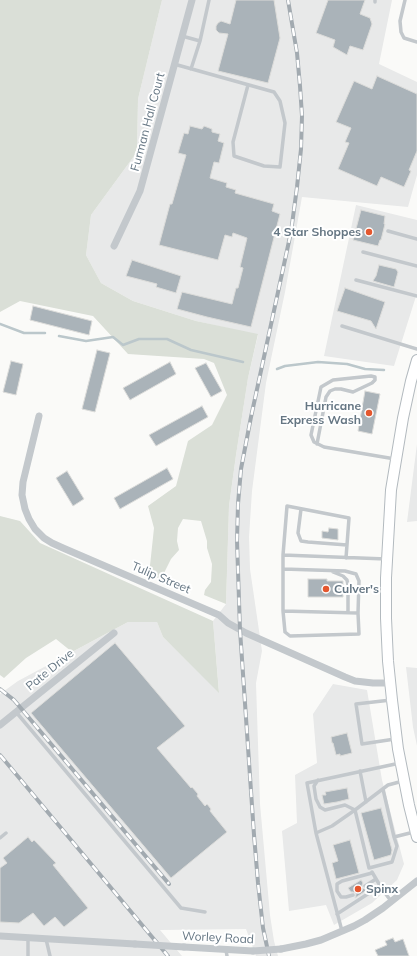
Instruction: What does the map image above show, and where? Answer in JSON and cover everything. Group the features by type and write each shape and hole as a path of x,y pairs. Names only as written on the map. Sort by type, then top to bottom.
{"main road":[{"path":"416,834 404,781 390,683 386,618 386,578 391,490 403,418 417,360"}],"street":[{"name":"Furman Hall Court","path":"114,246 140,191 192,0"},
{"name":"Tulip Street","path":"39,416 23,482 22,496 29,520 44,538 63,548 219,615 228,623 246,634 345,677 373,683 390,683"},
{"name":"Pate Drive","path":"0,725 114,633"},
{"name":"Worley Road","path":"0,936 184,947 226,953 282,949 321,940 342,932 365,920 417,880"}],"lane":[{"path":"191,69 200,41 209,0"},
{"path":"405,0 400,21 401,32 404,38 417,42"},
{"path":"182,36 200,41"},
{"path":"174,64 274,92 280,101 285,123 280,167 264,166 234,156 233,142 248,85"},
{"path":"388,231 417,239"},
{"path":"362,252 392,258 417,266"},
{"path":"356,280 417,296"},
{"path":"342,326 417,349"},
{"path":"317,444 326,397 330,391 341,389 353,392 372,383 375,380 375,377 366,376 333,380 321,387 311,435 314,442 317,444 324,446 396,459"},
{"path":"283,570 345,571 356,574 359,582 359,634 290,636 285,632 283,611 283,570 283,555 287,506 350,518 346,558"},
{"path":"301,509 298,533 301,540 308,542 347,545"},
{"path":"283,555 387,559"},
{"path":"330,571 343,576 347,580 348,612"},
{"path":"283,611 358,613"},
{"path":"392,700 356,704 362,744 397,739"},
{"path":"16,712 181,908 205,912"},
{"path":"342,932 316,833 307,783 401,762"},
{"path":"360,771 366,802"},
{"path":"318,780 314,786 316,799 320,807 325,810 345,805 355,810 370,868 380,886 391,901"},
{"path":"316,833 332,826 388,785 404,781"},
{"path":"370,868 392,862 397,846 383,789"},
{"path":"384,819 389,817"},
{"path":"359,826 364,824"},
{"path":"388,831 393,830"},
{"path":"0,838 6,833"},
{"path":"394,837 416,834"},
{"path":"362,838 368,837"},
{"path":"391,844 396,843"},
{"path":"366,851 371,850"},
{"path":"329,887 342,881 372,873"},
{"path":"365,886 376,879"},
{"path":"337,884 337,891 341,896 346,897 353,894"},
{"path":"337,914 380,886"},
{"path":"28,938 28,956"},
{"path":"46,939 50,956"}],"shaded area":[{"path":"0,0 162,0 138,99 137,152 91,215 86,255 101,283 133,301 196,321 258,334 248,378 229,506 226,604 204,595 205,590 211,582 212,564 201,521 183,519 178,528 177,541 179,550 171,559 161,579 149,575 154,528 148,506 176,486 188,441 212,425 227,395 214,363 204,359 128,354 93,316 20,301 0,312"},
{"path":"162,0 392,0 379,64 417,82 417,175 408,207 302,197 285,292 266,383 252,491 249,537 250,569 262,651 256,683 260,804 270,915 278,956 256,956 246,929 160,930 182,956 0,956 0,694 18,681 128,622 157,622 163,637 219,692 213,621 226,604 229,506 248,378 258,335 196,321 133,301 101,283 86,255 91,215 137,152 138,99"},
{"path":"356,205 417,220 417,293 394,366 324,356"},
{"path":"417,444 417,521 407,522"},
{"path":"0,516 20,521 40,543 213,621 219,693 163,637 157,622 128,622 72,652 56,639 26,658 4,678 0,675"},
{"path":"406,667 417,668 417,746 413,727"},
{"path":"333,684 367,690 382,780 404,864 397,880 372,903 334,925 326,905 289,911 282,831 297,823 295,775 317,763 313,714"}],"building":[{"path":"236,0 274,0 280,38 268,83 218,71 228,34 219,33 216,30 216,26 221,21 230,24"},
{"path":"328,0 365,0 360,14 370,18 372,24 363,50 350,46 347,55 333,47 335,40 316,33"},
{"path":"377,76 417,94 417,151 404,187 381,177 377,186 338,169 349,143 345,142 351,128 336,122 354,81 372,89"},
{"path":"190,126 202,129 204,126 212,129 212,132 220,134 218,141 224,143 219,163 214,162 210,178 227,183 226,187 236,190 235,193 274,204 272,211 280,214 251,327 177,309 182,292 232,304 243,268 240,267 247,238 233,233 232,237 225,235 218,260 159,245 170,204 172,204 186,155 178,153 184,133 188,134"},
{"name":"4 Star Shoppes","path":"361,210 385,216 385,224 378,246 353,240"},
{"path":"132,260 181,276 176,293 156,287 157,284 126,276"},
{"path":"379,265 396,269 398,272 394,287 373,281"},
{"path":"345,288 385,302 376,329 371,321 337,311"},
{"path":"33,306 92,321 89,335 30,320"},
{"path":"97,350 110,353 95,412 82,409"},
{"path":"11,361 23,364 16,395 3,392"},
{"path":"170,362 176,374 130,400 123,388"},
{"path":"206,363 222,391 211,397 195,368"},
{"name":"Hurricane Express Wash","path":"365,391 380,394 372,434 358,431"},
{"path":"202,406 208,417 156,446 149,435"},
{"path":"167,468 173,479 120,509 114,498"},
{"path":"67,471 84,499 73,506 56,478"},
{"path":"329,528 338,529 338,540 322,538 322,531 328,532"},
{"name":"Culver's","path":"308,579 343,581 343,597 308,597"},
{"path":"115,643 185,726 157,748 191,788 192,787 198,794 197,796 205,806 207,804 211,809 210,811 227,832 171,878 31,713"},
{"path":"347,733 352,753 340,756 340,754 336,755 331,737"},
{"path":"347,788 349,799 324,804 322,795 326,795 325,792"},
{"path":"381,808 392,850 391,855 374,860 361,813"},
{"path":"28,837 32,842 34,840 56,863 53,865 88,908 64,927 55,917 44,926 33,913 19,923 0,922 0,868 7,863 3,858"},
{"name":"Spinx","path":"350,840 359,873 336,879 332,863 338,861 333,845"},
{"name":"Spinx","path":"361,880 363,883 362,887 367,890 355,898 356,893 351,892 348,888"},
{"path":"393,938 395,942 403,939 409,956 378,956 375,950 387,945 385,941"}],"waterway":[{"path":"0,324 24,333 45,333"},
{"path":"59,336 86,341 113,337 123,345 139,339 167,339 191,350 243,362"},
{"path":"277,369 285,366 318,362 347,364 365,369 384,370"}],"railway":[{"path":"269,956 263,928 254,835 240,630 237,541 241,469 291,232 301,149 302,116 300,86 297,53 288,0"},
{"path":"0,689 14,700 169,884"},
{"path":"0,755 168,956"}],"place":[{"name":"4 Star Shoppes","path":"369,232"},
{"name":"Hurricane Express Wash","path":"369,413"},
{"name":"Culver's","path":"326,589"},
{"name":"Spinx","path":"358,889"}]}
